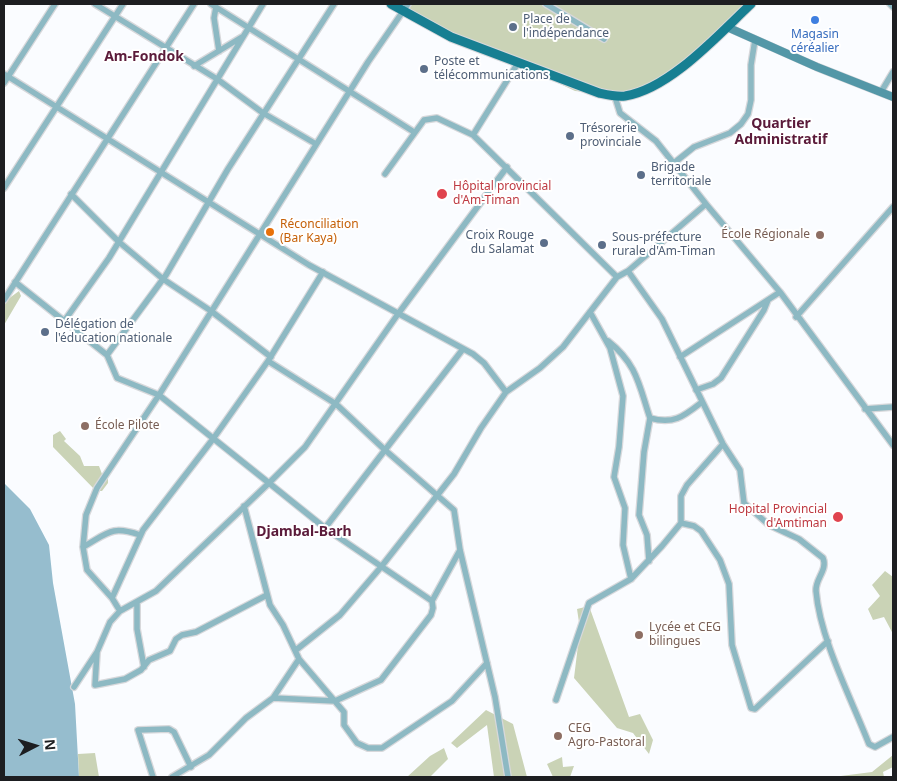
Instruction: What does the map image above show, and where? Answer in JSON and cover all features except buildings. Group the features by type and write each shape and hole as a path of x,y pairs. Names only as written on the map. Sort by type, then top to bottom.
{"main road":[{"path":"391,4 406,8 451,36 518,63 599,93 615,97 646,89 686,64 751,4"},
{"path":"727,27 893,97"}],"street":[{"path":"4,83 6,76 55,4"},
{"path":"95,4 217,79 263,112 316,144"},
{"path":"4,188 123,4"},
{"path":"4,300 194,4"},
{"path":"65,320 119,242 263,4"},
{"path":"106,354 163,279 263,112 334,4"},
{"path":"546,4 604,39"},
{"path":"890,4 893,7"},
{"path":"214,5 414,132"},
{"path":"214,5 219,51"},
{"path":"120,611 112,598 87,570 83,547 86,515 97,488 159,395 349,91 406,8"},
{"path":"194,66 243,36"},
{"path":"674,163 694,148 730,133 741,124 748,114 751,100 751,65 755,40"},
{"path":"473,136 518,63"},
{"path":"881,92 893,72"},
{"path":"6,76 105,140 322,272 464,349 484,363 506,392"},
{"path":"615,97 620,113 656,141 780,292 893,445"},
{"path":"385,174 424,120 436,118 473,136 507,167 617,277"},
{"path":"74,686 97,652 110,622 120,611 156,591 305,447 398,314 507,167"},
{"path":"71,194 119,242 163,279 211,312 270,359 336,404 437,497 454,510 460,550 487,663 508,777"},
{"path":"296,650 340,614 381,568 454,474 481,428 506,392 540,368 563,347 617,277 628,271 706,204"},
{"path":"796,316 893,206"},
{"path":"628,271 662,319 723,444 740,470 742,498 752,512 769,526 798,539 823,558 824,568 816,591 828,641 869,744 875,747 893,737"},
{"path":"112,598 140,535 213,440 270,359 322,272"},
{"path":"15,282 106,354 117,378 159,395 325,528 432,601 434,608 431,615 381,680 336,701 273,698"},
{"path":"680,357 780,292"},
{"path":"696,390 713,384 721,378 764,310 768,300"},
{"path":"590,312 616,363 623,396 619,452 614,477 625,508 623,545 631,579"},
{"path":"605,339 622,353 634,368 650,418 644,452 639,516 647,535 649,561"},
{"path":"325,528 464,349"},
{"path":"650,418 662,421 682,418 702,402"},
{"path":"865,409 893,407"},
{"path":"556,700 589,603 631,579 649,561 681,522 680,504 684,490 723,444"},
{"path":"244,506 270,605 296,650 299,659 344,712 344,725 357,743 368,748 382,748 452,701 487,663"},
{"path":"681,522 694,526 701,531 717,555 729,584 732,645 751,708 755,709 828,641"},
{"path":"83,547 116,530 123,529 140,535"},
{"path":"432,601 460,550"},
{"path":"97,652 95,685 125,679 144,668 149,660 170,651 176,639 182,635 196,632 267,595"},
{"path":"137,603 137,629 144,668"},
{"path":"172,777 209,755 243,720 273,698 299,659"},
{"path":"153,777 138,730 169,730 174,732 191,767"}],"green space":[{"path":"392,4 751,4 686,64 627,96 575,91"},
{"path":"19,291 21,296 4,325 4,302"},
{"path":"60,431 66,439 64,441 80,456 84,466 99,466 102,474 108,478 108,483 102,491 96,491 53,447 53,435"},
{"path":"885,571 893,577 893,634 884,617 873,620 868,609 880,596 872,585"},
{"path":"589,606 629,717 640,714 653,740 649,754 633,733 617,728 574,678 580,629 577,609"},
{"path":"486,710 513,724 527,777 494,777 487,725 457,748 451,743"},
{"path":"444,748 448,759 430,777 407,777 430,756"},
{"path":"95,753 99,777 79,777 78,754"},
{"path":"893,755 893,767 883,772 884,777 833,777 872,772"},
{"path":"562,757 563,767 574,766 570,777 553,777 547,764"}],"water":[{"path":"4,483 30,509 49,545 53,583 75,704 79,777 4,777"}],"place":[{"name":"Magasin céréalier","path":"815,20"},
{"name":"Place de l'indépendance","path":"513,27"},
{"name":"Poste et télécommunications","path":"424,69"},
{"name":"Trésorerie provinciale","path":"570,136"},
{"name":"Brigade territoriale","path":"641,175"},
{"name":"Hôpital provincial d'Am-Timan","path":"442,194"},
{"name":"Réconciliation (Bar Kaya)","path":"270,232"},
{"name":"École Régionale","path":"820,235"},
{"name":"Croix Rouge du Salamat","path":"544,243"},
{"name":"Sous-préfecture rurale d'Am-Timan","path":"602,245"},
{"name":"Délégation de l'éducation nationale","path":"45,332"},
{"name":"École Pilote","path":"85,426"},
{"name":"Hopital Provincial d'Amtiman","path":"838,517"},
{"name":"Lycée et CEG bilingues","path":"639,635"},
{"name":"CEG Agro-Pastoral","path":"558,736"}],"district":[{"name":"Am-Fondok","path":"144,57"},
{"name":"Quartier Administratif","path":"781,132"},
{"name":"Djambal-Barh","path":"304,532"}]}
